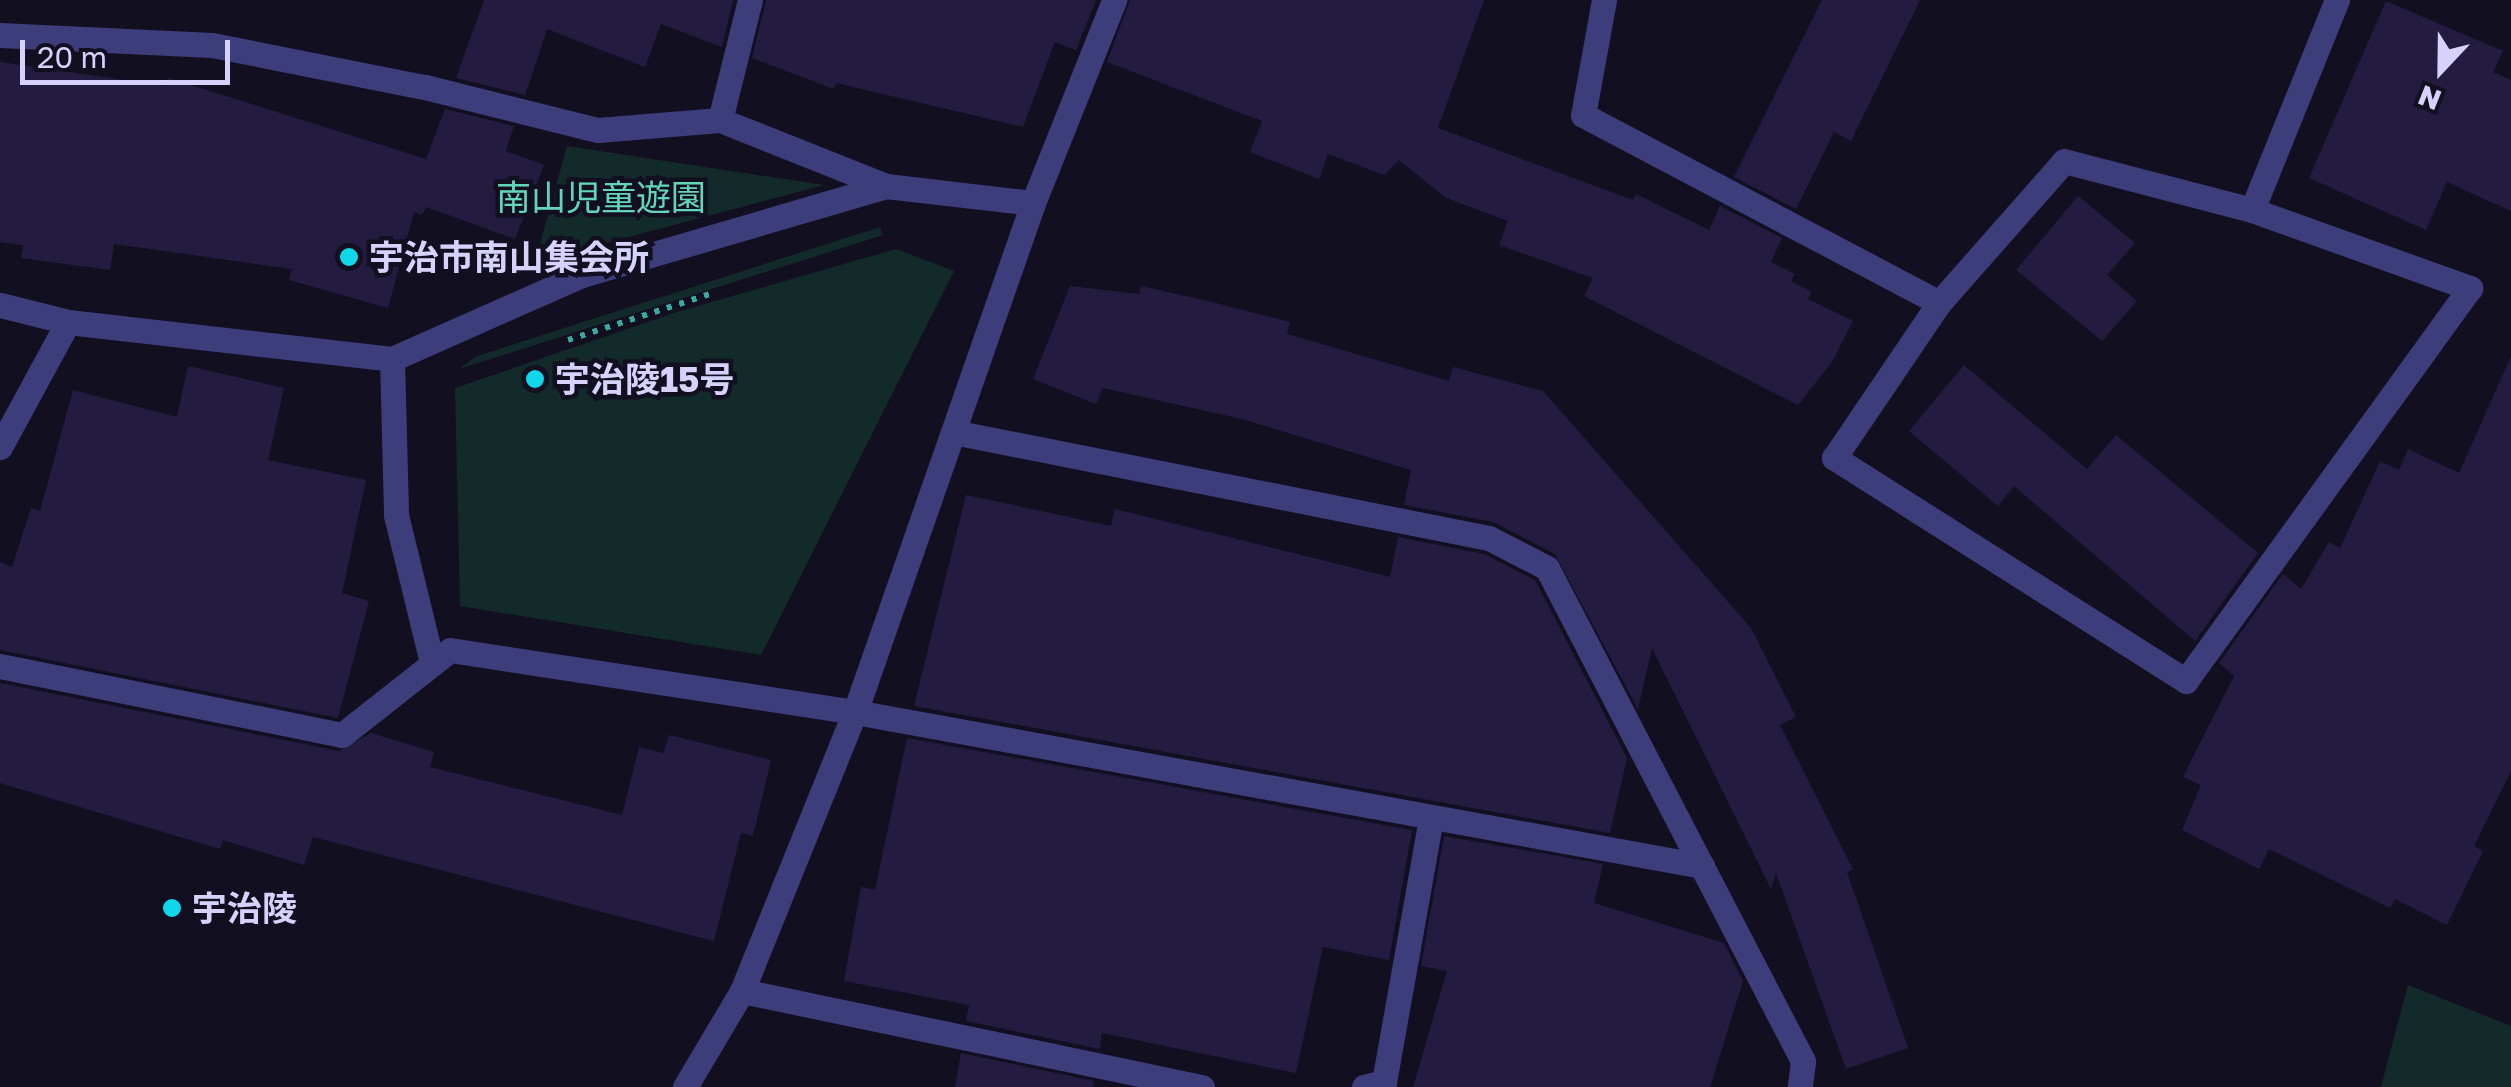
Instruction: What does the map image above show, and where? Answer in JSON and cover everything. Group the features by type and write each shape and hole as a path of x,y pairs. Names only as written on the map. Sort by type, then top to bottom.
{"street":[{"path":"720,120 750,0"},
{"path":"685,1087 742,991 855,712 1033,204 1114,0"},
{"path":"1604,0 1584,115 1939,303"},
{"path":"2252,210 2337,0"},
{"path":"0,35 212,45 425,86 598,130 720,120 886,186 1033,204"},
{"path":"2064,160 2252,210 2470,288 2186,680 1834,458 1939,303 2064,160"},
{"path":"0,305 68,322 392,358 582,275 886,186"},
{"path":"0,447 68,322"},
{"path":"392,358 396,515 431,660"},
{"path":"953,432 1489,538 1547,568 1803,1061 1800,1087"},
{"path":"0,666 342,735 431,660 450,650 855,712 1702,866"},
{"path":"1364,1087 1384,1082 1431,817"},
{"path":"742,991 1202,1087"}],"green space":[{"name":"南山児童遊園","path":"567,146 824,185 535,262"},
{"path":"880,227 883,235 459,369 477,356"},
{"path":"896,249 954,271 761,655 460,606 455,388 680,311"},
{"path":"2408,985 2511,1026 2511,1087 2381,1087"}],"building":[{"path":"484,0 733,0 722,47 661,24 645,67 547,29 525,95 456,78"},
{"path":"766,0 1096,0 1076,50 1055,42 1023,127 836,83 834,89 752,58"},
{"path":"1130,0 1484,0 1438,128 1633,200 1636,194 1709,230 1720,206 1782,238 1771,262 1795,274 1791,281 1812,292 1808,299 1853,321 1832,362 1798,405 1584,296 1593,278 1499,245 1508,221 1446,198 1399,160 1384,175 1328,154 1319,179 1250,152 1262,121 1107,62"},
{"path":"1822,0 1920,0 1851,141 1834,132 1796,209 1734,177"},
{"path":"2386,1 2503,51 2493,72 2511,80 2511,211 2447,182 2426,230 2309,178"},
{"path":"0,62 166,86 169,78 426,159 445,109 514,126 506,151 544,165 515,239 426,207 422,215 414,212 388,308 289,280 292,269 114,244 110,270 21,258 23,245 0,242"},
{"path":"2078,196 2135,243 2107,275 2137,301 2102,341 2016,270"},
{"path":"1070,286 1139,294 1141,286 1290,322 1287,334 1449,381 1453,367 1543,391 1751,628 1796,717 1780,725 1853,869 1847,872 1908,1048 1846,1069 1776,873 1771,889 1652,648 1638,709 1555,554 1493,522 1404,505 1411,470 1242,419 1103,388 1096,404 1033,379"},
{"path":"2511,356 2511,771 2474,846 2483,851 2447,925 2395,899 2390,908 2269,849 2259,869 2182,830 2201,785 2183,777 2234,676 2219,663 2283,574 2301,589 2329,542 2340,548 2380,461 2399,470 2408,449 2459,473"},
{"path":"1964,365 2087,469 2116,435 2258,553 2195,641 2014,486 1998,506 1909,431"},
{"path":"188,366 284,388 268,460 366,480 342,593 369,601 338,718 0,650 0,562 12,567 31,508 40,511 73,390 177,417"},
{"path":"966,495 1111,526 1115,509 1390,577 1398,537 1484,554 1535,580 1627,758 1610,833 914,706"},
{"path":"0,683 339,751 371,733 434,752 430,767 622,815 639,747 663,753 669,735 771,760 753,836 741,833 714,941 313,837 304,865 223,840 220,849 0,783"},
{"path":"907,738 1412,830 1389,960 1323,947 1296,1073 1102,1033 1100,1049 966,1021 969,1005 844,981 861,887 875,890"},
{"path":"1444,836 1603,864 1594,903 1724,943 1743,981 1710,1087 1413,1087 1447,971 1421,966"},
{"path":"961,1053 1094,1081 1093,1087 955,1087"}],"place":[{"name":"宇治市南山集会所","path":"349,257"},
{"name":"宇治陵15号","path":"535,379"},
{"name":"宇治陵","path":"172,908"}]}
